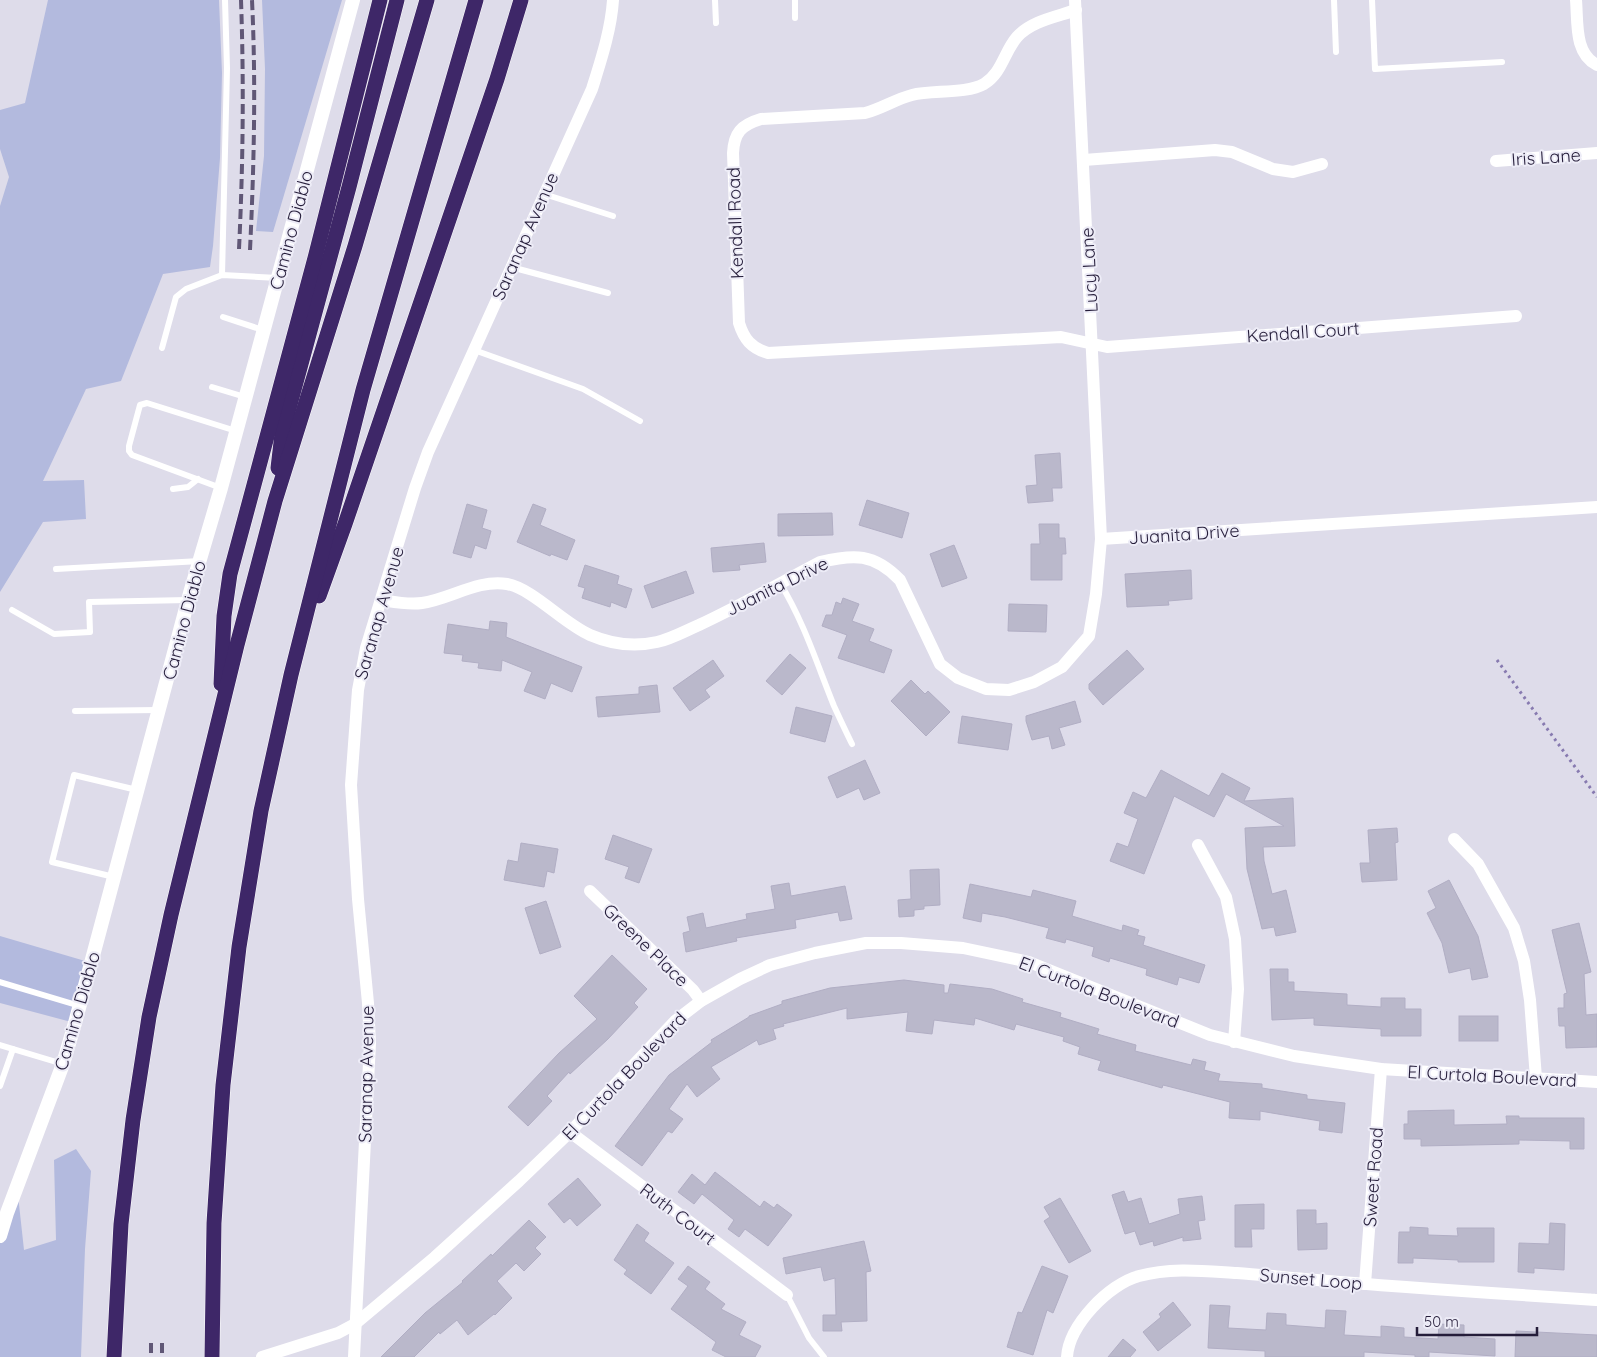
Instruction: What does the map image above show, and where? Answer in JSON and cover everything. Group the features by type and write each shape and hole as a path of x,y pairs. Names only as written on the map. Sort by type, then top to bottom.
{"highway":[{"path":"220,713 224,616 230,574 312,268 380,0"},
{"path":"275,501 282,434 397,0"},
{"path":"114,1357 124,1190 139,1077 163,949 220,713 275,501 355,246 427,0"},
{"path":"212,1357 214,1223 222,1104 239,947 258,830 290,675 363,390 476,0"},
{"path":"290,675 345,524 494,88 521,0"}],"street":[{"name":"Camino Diablo","path":"0,1236 63,1064 80,1006 188,600 221,488 353,0"},
{"name":"Saranap Avenue","path":"354,1357 370,1043 351,786 358,690 366,648 415,488 428,452 592,89 601,62 612,15 613,0"},
{"path":"1576,0 1579,44 1584,55 1597,65"},
{"name":"Lucy Lane","path":"1076,5 1101,539"},
{"name":"Kendall Road","path":"1076,5 1028,27 1016,38 993,77 983,84 969,88 909,95 878,110 865,113 761,119 748,123 733,141 732,153 738,323 742,334 749,344 757,350 768,353 1060,336 1092,343"},
{"path":"1084,160 1215,150 1232,152 1273,170 1293,172 1322,164"},
{"name":"Iris Lane","path":"1496,161 1597,154"},
{"name":"Kendall Court","path":"1092,343 1107,347 1516,316"},
{"name":"Juanita Drive","path":"381,600 406,604 422,604 476,587 506,584 522,589 580,630 610,641 639,645 658,642 674,636 820,562 839,557 851,557 876,561 889,569 900,580 940,664 958,678 986,689 1009,690 1034,682 1062,667 1089,636 1096,594 1101,539 1597,507"},
{"path":"1454,839 1478,864 1514,928 1524,962 1530,1000 1536,1078"},
{"path":"1198,845 1226,897 1235,939 1238,989 1234,1042"},
{"name":"Greene Place","path":"590,891 693,990 700,1001"},
{"name":"El Curtola Boulevard","path":"262,1357 313,1342 338,1333 355,1324 435,1257 519,1181 570,1132 675,1021 700,1001 770,965 815,953 866,943 901,943 963,948 1029,962 1210,1034 1234,1042 1294,1056 1381,1069 1597,1082"},
{"name":"Sweet Road","path":"1366,1284 1381,1069"},
{"name":"Ruth Court","path":"570,1132 787,1295"},
{"name":"Sunset Loop","path":"1067,1357 1074,1332 1094,1306 1114,1288 1138,1276 1167,1271 1197,1270 1597,1300"}],"lane":[{"path":"222,275 227,68 224,0"},
{"path":"715,0 716,23"},
{"path":"795,0 795,18"},
{"path":"1334,0 1336,52"},
{"path":"1372,0 1375,69 1502,62"},
{"path":"544,194 613,216"},
{"path":"511,267 608,293"},
{"path":"162,348 176,297 186,289 222,275 278,278"},
{"path":"223,317 263,330"},
{"path":"474,350 583,389 640,421"},
{"path":"212,387 245,397"},
{"path":"221,488 132,455 129,451 129,446 140,405 147,403 236,431"},
{"path":"173,489 188,487 198,479"},
{"path":"56,569 200,561"},
{"path":"780,583 794,606 807,634 835,707 852,744"},
{"path":"12,610 54,634 90,632 89,602 188,600"},
{"path":"75,711 159,710"},
{"path":"115,877 52,862 74,775 138,791"},
{"path":"0,982 80,1006"},
{"path":"0,1045 63,1064"},
{"path":"0,1086 13,1049"},
{"path":"787,1295 809,1338 824,1357"}],"path":[{"path":"1497,660 1597,797"}],"shaded area":[{"path":"48,0 219,0 222,73 220,158 213,246 210,267 163,274 121,381 86,389 43,481 84,480 86,519 43,522 0,592 0,206 9,177 0,149 0,110 25,103"},
{"path":"262,0 342,0 273,232 256,231 264,156 265,69"},
{"path":"0,936 92,963 75,1023 0,1003"},
{"path":"76,1149 91,1171 85,1249 81,1357 0,1357 0,1236 17,1186 24,1250 56,1240 54,1160"}],"building":[{"path":"1060,453 1062,488 1052,488 1053,501 1028,503 1026,486 1037,485 1035,455"},
{"path":"867,500 909,513 902,538 859,525"},
{"path":"467,504 487,510 482,528 491,531 486,549 475,545 471,558 453,553"},
{"path":"533,504 546,509 540,525 575,540 567,560 551,554 550,556 517,542"},
{"path":"832,513 833,535 778,536 778,514"},
{"path":"1039,524 1059,524 1059,538 1065,538 1066,554 1062,554 1062,580 1031,580 1031,544 1040,544"},
{"path":"764,543 766,562 739,565 740,570 713,572 711,548"},
{"path":"954,545 967,578 942,587 930,554"},
{"path":"585,565 619,576 617,584 632,589 626,608 611,602 610,607 582,598 585,588 578,586"},
{"path":"1191,570 1192,599 1168,601 1169,605 1127,607 1125,574"},
{"path":"686,571 694,593 652,608 644,586"},
{"path":"843,598 859,604 852,621 874,629 869,641 892,650 884,673 838,658 847,635 822,626 826,615 832,615 836,602 841,604"},
{"path":"1009,604 1047,605 1046,632 1008,631"},
{"path":"490,621 507,623 506,637 582,667 572,692 551,683 545,699 524,691 532,672 502,660 501,671 478,668 479,663 462,661 463,655 444,653 448,624 489,630"},
{"path":"1127,650 1144,669 1103,705 1089,689 1089,684"},
{"path":"790,654 806,668 782,695 766,681"},
{"path":"713,660 724,676 705,690 710,697 690,711 673,688"},
{"path":"911,680 925,694 928,691 950,712 926,736 891,701"},
{"path":"657,685 660,712 598,717 596,697 639,694 639,687"},
{"path":"1075,701 1081,722 1059,728 1065,745 1052,749 1049,736 1032,740 1026,716"},
{"path":"796,707 832,716 825,742 790,733"},
{"path":"962,716 1012,724 1008,750 958,743"},
{"path":"865,760 880,793 864,800 859,788 837,798 828,777"},
{"path":"1161,770 1209,796 1222,773 1250,788 1244,801 1293,798 1295,846 1263,847 1264,861 1272,894 1286,890 1296,932 1276,936 1274,927 1262,929 1247,869 1245,828 1284,826 1226,794 1214,817 1174,796 1144,874 1110,861 1117,843 1128,847 1138,819 1124,813 1133,792 1146,798"},
{"path":"1397,828 1398,842 1395,843 1397,880 1362,882 1360,863 1370,863 1368,830"},
{"path":"613,835 652,849 639,883 625,878 629,867 605,859"},
{"path":"521,843 558,849 554,873 547,871 544,887 504,880 508,860 518,862"},
{"path":"939,869 940,905 924,906 924,909 914,910 914,916 899,917 898,900 911,899 910,870"},
{"path":"1449,880 1478,936 1488,977 1472,980 1470,968 1449,973 1442,943 1427,913 1436,908 1428,891"},
{"path":"789,883 791,896 845,886 852,919 840,921 838,912 795,920 796,928 736,938 737,941 686,952 683,933 690,931 687,917 703,913 706,928 747,919 746,914 775,909 771,886"},
{"path":"970,884 1031,897 1033,890 1076,901 1072,916 1122,931 1123,925 1139,930 1137,935 1145,937 1143,945 1205,965 1199,983 1179,977 1177,985 1146,975 1147,969 1110,958 1109,962 1092,956 1094,947 1066,939 1065,943 1046,938 1049,928 982,913 981,922 963,918"},
{"path":"546,901 561,947 540,954 525,908"},
{"path":"1579,923 1591,972 1584,974 1586,1015 1597,1014 1597,1047 1566,1048 1565,1026 1559,1026 1558,1008 1564,1008 1564,994 1567,993 1552,930"},
{"path":"612,955 647,989 634,1003 638,1007 608,1039 570,1074 569,1072 547,1096 552,1101 528,1126 508,1107 559,1053 597,1019 574,996"},
{"path":"1270,969 1288,969 1288,982 1294,982 1294,991 1347,994 1347,1005 1381,1007 1381,998 1405,998 1405,1009 1421,1009 1421,1036 1381,1036 1381,1029 1314,1025 1314,1018 1272,1020"},
{"path":"904,980 944,985 944,993 948,993 950,984 992,989 1023,999 1022,1002 1061,1013 1060,1017 1099,1029 1097,1034 1136,1045 1135,1051 1191,1065 1193,1059 1206,1062 1204,1070 1220,1074 1218,1081 1262,1084 1262,1088 1307,1095 1307,1099 1345,1103 1342,1133 1319,1130 1320,1121 1260,1111 1260,1120 1229,1118 1230,1102 1163,1085 1162,1088 1098,1070 1101,1061 1078,1054 1080,1047 1063,1041 1064,1037 1016,1024 1014,1030 975,1018 974,1025 934,1020 932,1034 906,1031 908,1012 847,1019 847,1008 783,1024 784,1026 773,1029 776,1039 759,1045 757,1040 711,1067 720,1079 697,1097 687,1084 669,1109 683,1119 672,1133 668,1131 642,1166 615,1146 669,1075 712,1042 711,1040 749,1016 782,1004 782,1001 830,988"},
{"path":"1459,1016 1498,1016 1498,1041 1459,1041"},
{"path":"1454,1110 1454,1125 1507,1124 1506,1116 1519,1116 1519,1118 1584,1118 1584,1149 1570,1149 1570,1141 1519,1140 1519,1144 1421,1146 1421,1139 1404,1139 1404,1124 1408,1124 1408,1111"},
{"path":"715,1172 760,1207 764,1201 774,1208 777,1204 792,1215 768,1246 745,1229 739,1237 728,1229 734,1220 702,1194 694,1204 678,1192 692,1174 705,1185"},
{"path":"578,1178 601,1205 577,1226 570,1218 564,1223 548,1204"},
{"path":"1124,1191 1128,1202 1141,1198 1149,1224 1180,1214 1178,1199 1202,1196 1205,1220 1198,1221 1201,1239 1183,1241 1183,1237 1154,1246 1153,1241 1140,1245 1135,1231 1125,1234 1112,1195"},
{"path":"1060,1198 1091,1251 1069,1263 1044,1221 1050,1217 1044,1207"},
{"path":"1264,1204 1264,1229 1251,1229 1252,1247 1235,1247 1235,1205"},
{"path":"1297,1210 1316,1210 1316,1224 1327,1223 1327,1249 1298,1250"},
{"path":"529,1220 546,1237 535,1248 541,1254 524,1271 516,1263 497,1281 512,1298 495,1315 468,1335 457,1320 440,1334 439,1332 414,1357 381,1357 425,1313 463,1282"},
{"path":"1550,1223 1565,1224 1564,1270 1534,1268 1534,1273 1518,1272 1519,1243 1549,1244"},
{"path":"637,1224 649,1233 644,1241 674,1263 651,1294 624,1274 627,1270 614,1260"},
{"path":"1410,1227 1428,1228 1428,1235 1458,1236 1457,1228 1494,1228 1494,1262 1458,1262 1458,1260 1413,1258 1413,1263 1398,1263 1399,1232 1410,1232"},
{"path":"864,1241 871,1271 866,1272 867,1321 841,1322 842,1331 823,1331 823,1315 836,1315 835,1278 824,1281 821,1267 786,1274 783,1258"},
{"path":"688,1266 710,1282 705,1289 725,1304 721,1309 746,1322 739,1335 761,1346 755,1357 726,1357 712,1350 716,1342 671,1309 688,1286 678,1279"},
{"path":"1042,1266 1068,1276 1053,1313 1047,1310 1033,1355 1007,1347 1018,1312 1022,1313"},
{"path":"1173,1302 1191,1325 1158,1351 1143,1332 1161,1317 1159,1314"},
{"path":"1210,1305 1230,1306 1228,1328 1266,1330 1267,1313 1286,1314 1286,1325 1325,1328 1326,1310 1346,1311 1344,1335 1381,1337 1381,1326 1404,1328 1404,1337 1438,1339 1439,1324 1464,1325 1464,1337 1495,1339 1495,1356 1429,1352 1429,1357 1415,1357 1415,1355 1364,1352 1364,1357 1265,1357 1265,1351 1208,1348"},
{"path":"1516,1331 1597,1335 1597,1357 1515,1357"},
{"path":"1123,1339 1136,1350 1130,1357 1108,1357"}],"railway":[{"path":"239,249 243,125 241,0"},
{"path":"250,250 254,125 252,0"},
{"path":"151,1343 151,1357"},
{"path":"162,1343 162,1357"}]}
